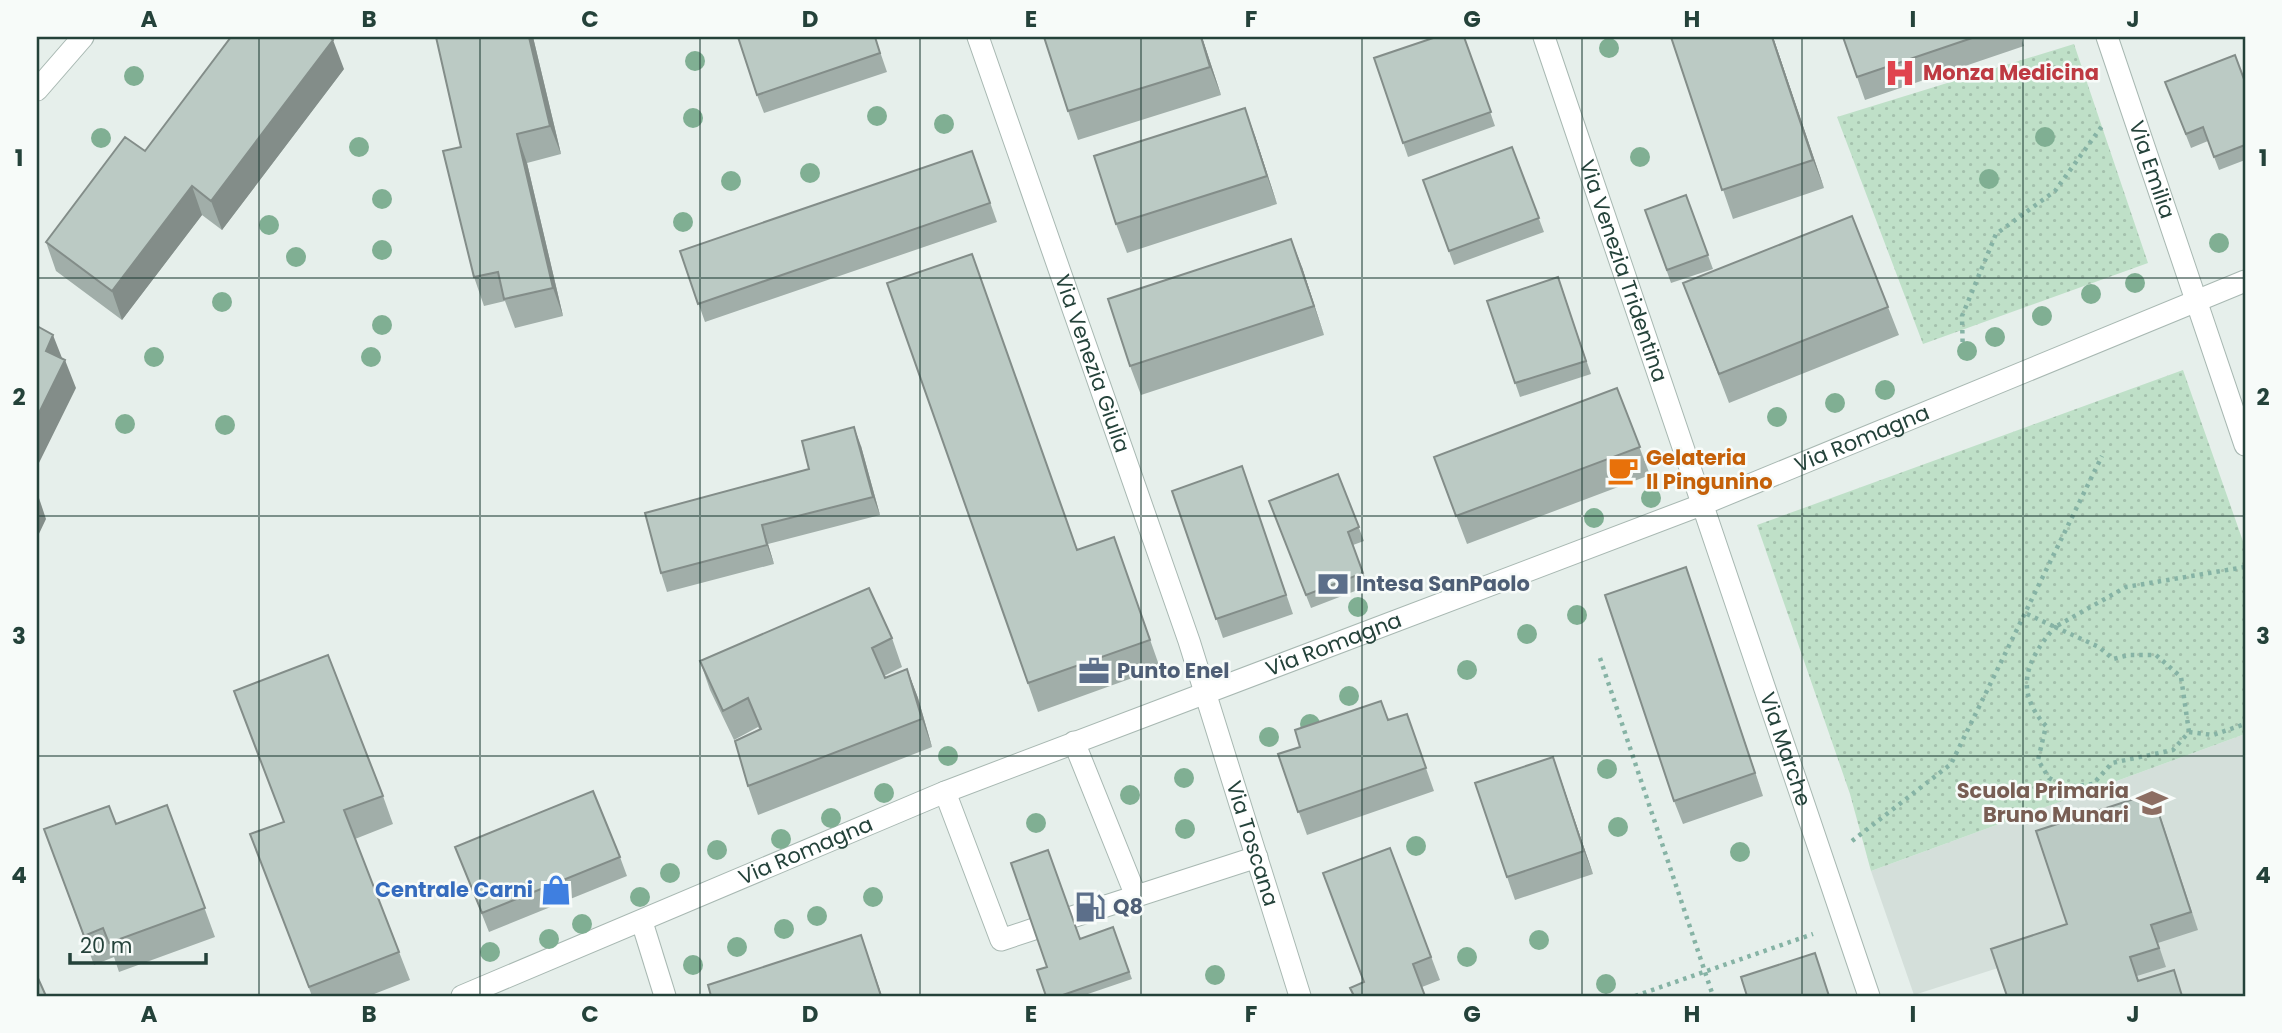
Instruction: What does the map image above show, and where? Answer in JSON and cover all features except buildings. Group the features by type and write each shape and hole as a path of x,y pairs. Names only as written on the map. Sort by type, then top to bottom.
{"street":[{"path":"37,90 83,37"},
{"name":"Via Venezia Giulia","path":"978,37 1206,692"},
{"name":"Via Venezia Tridentina","path":"1544,37 1701,505"},
{"name":"Via Emilia","path":"2107,37 2245,445"},
{"name":"Via Romagna","path":"462,996 945,792 1701,505 2245,281"},
{"name":"Via Marche","path":"1701,505 1869,996"},
{"name":"Via Toscana","path":"1206,692 1300,996"},
{"path":"1074,742 1136,896"},
{"path":"945,792 1001,940 1034,929"},
{"path":"1072,917 1257,857"},
{"path":"642,922 665,996"}],"path":[{"path":"1964,395 1962,316 1996,234 2055,191 2125,94"},
{"path":"1824,863 1951,764 2027,614 2102,456"},
{"path":"2027,614 2055,627 2099,646 2113,659 2129,655 2156,655 2181,677 2189,732 2173,750 2112,763 2093,784 2066,787 2049,778 2038,760 2046,726 2034,712 2026,678 2034,651 2055,627 2126,587 2245,566"},
{"path":"1600,658 1713,996"},
{"path":"2189,732 2213,735 2245,724"},
{"path":"1635,996 1803,937"}],"shaded area":[{"name":"Scuola Primaria Bruno Munari","path":"2245,734 2245,996 2008,996 1998,968 1914,995 1871,871"}],"green space":[{"path":"2074,44 2148,263 1923,344 1837,117"},
{"path":"2183,370 2245,547 2245,734 1871,871 1850,794 1757,525"}],"place":[{"name":"Monza Medicina","path":"1900,73"},
{"name":"Gelateria Il Pingunino","path":"1623,470"},
{"name":"Intesa SanPaolo","path":"1333,584"},
{"name":"Punto Enel","path":"1094,671"},
{"name":"Scuola Primaria Bruno Munari","path":"2152,803"},
{"name":"Centrale Carni","path":"556,890"},
{"name":"Q8","path":"1090,907"}]}
